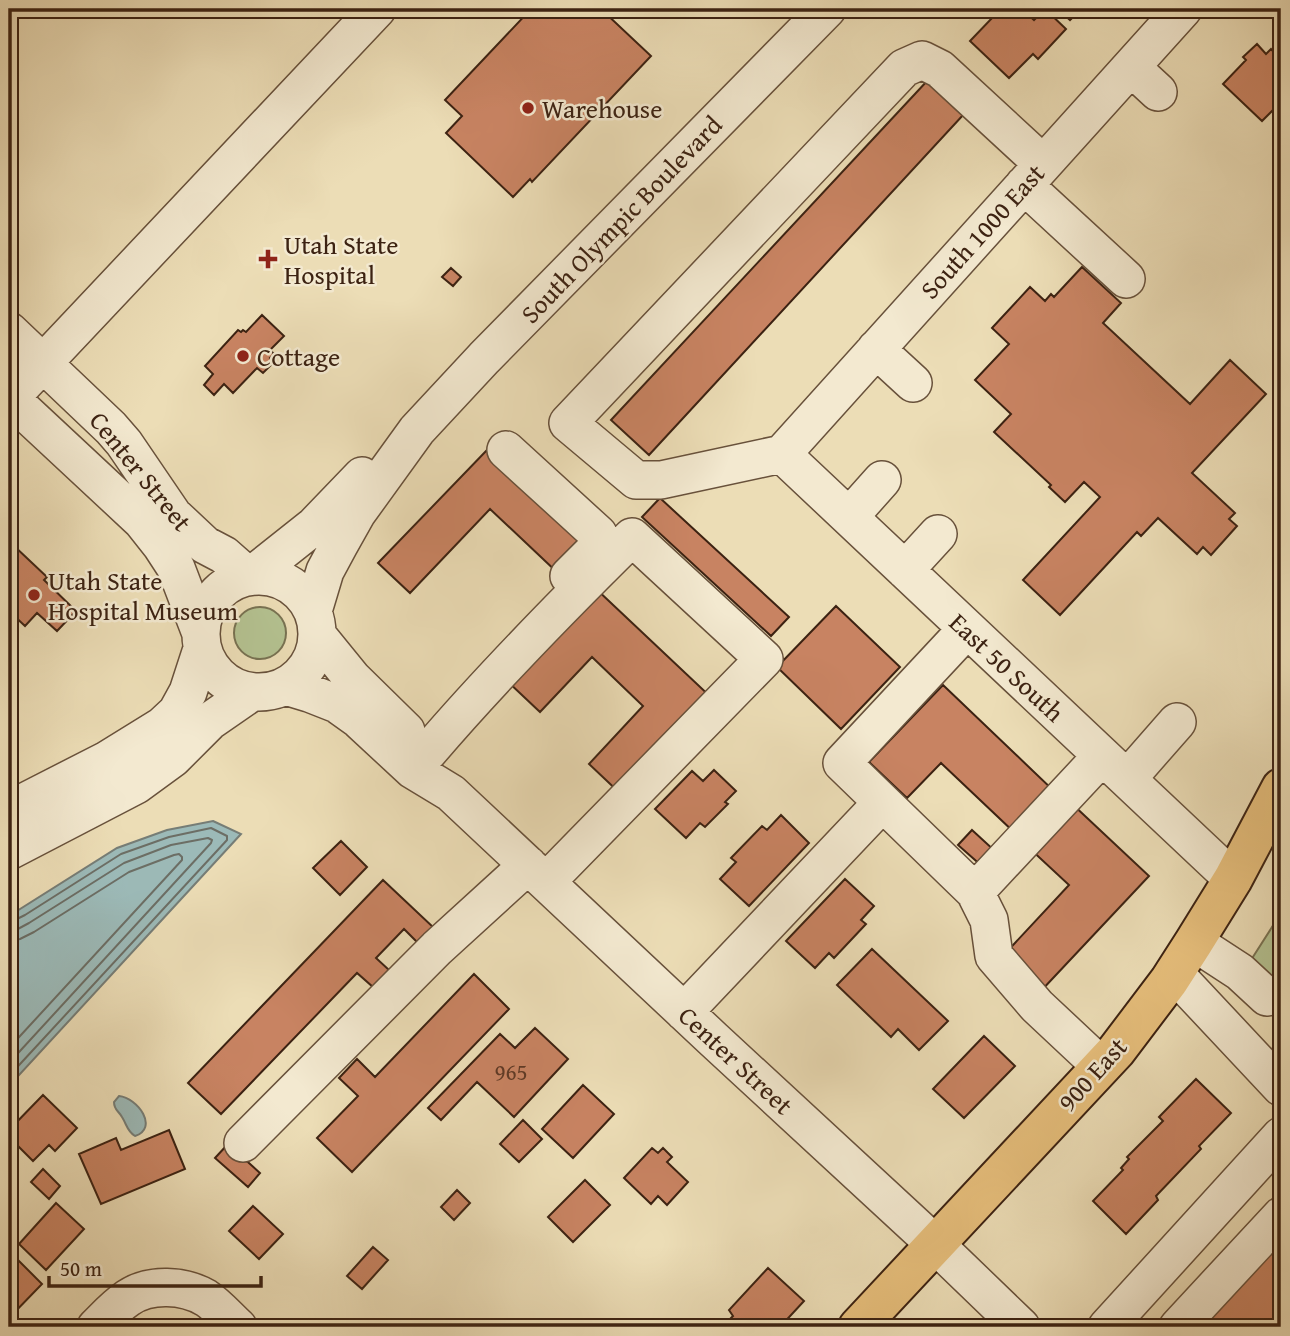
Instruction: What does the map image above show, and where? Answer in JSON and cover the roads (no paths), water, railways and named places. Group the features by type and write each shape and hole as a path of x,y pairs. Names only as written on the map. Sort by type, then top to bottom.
{"main road":[{"name":"900 East","path":"858,1327 1123,1041 1184,957 1233,879 1281,788"}],"street":[{"path":"10,397 377,9"},
{"name":"South Olympic Boulevard","path":"315,623 325,571 379,481 417,430 484,358 827,9"},
{"name":"South 1000 East","path":"782,454 1183,9"},
{"path":"782,454 661,480 636,480 568,423 904,68 922,60 940,69 1126,279"},
{"path":"1130,67 1158,92"},
{"name":"Center Street","path":"9,331 111,428 173,515 205,545 224,555 250,576"},
{"path":"876,349 913,383"},
{"name":"Center Street","path":"10,397 142,521 176,568 201,640"},
{"name":"South Olympic Boulevard","path":"250,576 314,526 360,478 417,430"},
{"path":"420,744 596,549 598,534 506,450"},
{"name":"East 50 South","path":"782,454 1233,879"},
{"path":"849,517 883,480"},
{"path":"905,570 938,534"},
{"path":"243,1143 437,948 537,874 764,659 632,537 456,719 420,744"},
{"path":"9,810 107,760 162,726 177,712 188,692 201,640 203,616 210,601 220,590 233,581 250,576 274,578 287,583 306,600 315,623 315,650 309,665 299,677 269,689 210,721 173,758 136,785 9,851"},
{"name":"Center Street","path":"315,623 352,678 420,744 451,793"},
{"path":"967,629 842,764 975,892 989,920 994,956 1037,1006 1101,1066"},
{"path":"201,640 209,665 220,678 235,688 269,689"},
{"name":"Center Street","path":"269,689 309,693 337,705 358,719 413,770 451,793 1021,1327"},
{"path":"975,892 1114,768 1177,722"},
{"path":"684,1012 883,803"},
{"path":"1184,957 1240,972 1267,998"},
{"path":"1184,957 1281,1087"},
{"path":"1107,1327 1281,1136"},
{"path":"1178,1327 1281,1216"},
{"path":"96,1327 130,1296 147,1289 166,1287 182,1289 206,1298 238,1327"}],"water":[{"path":"213,821 241,834 9,1086 9,916 117,848 167,830"},
{"path":"119,1096 133,1102 143,1114 145,1127 135,1136 115,1107 114,1102"}],"place":[{"name":"Warehouse","path":"528,108"},
{"name":"Utah State Hospital","path":"268,259"},
{"name":"Cottage","path":"243,356"},
{"name":"Utah State Hospital Museum","path":"34,595"}]}
